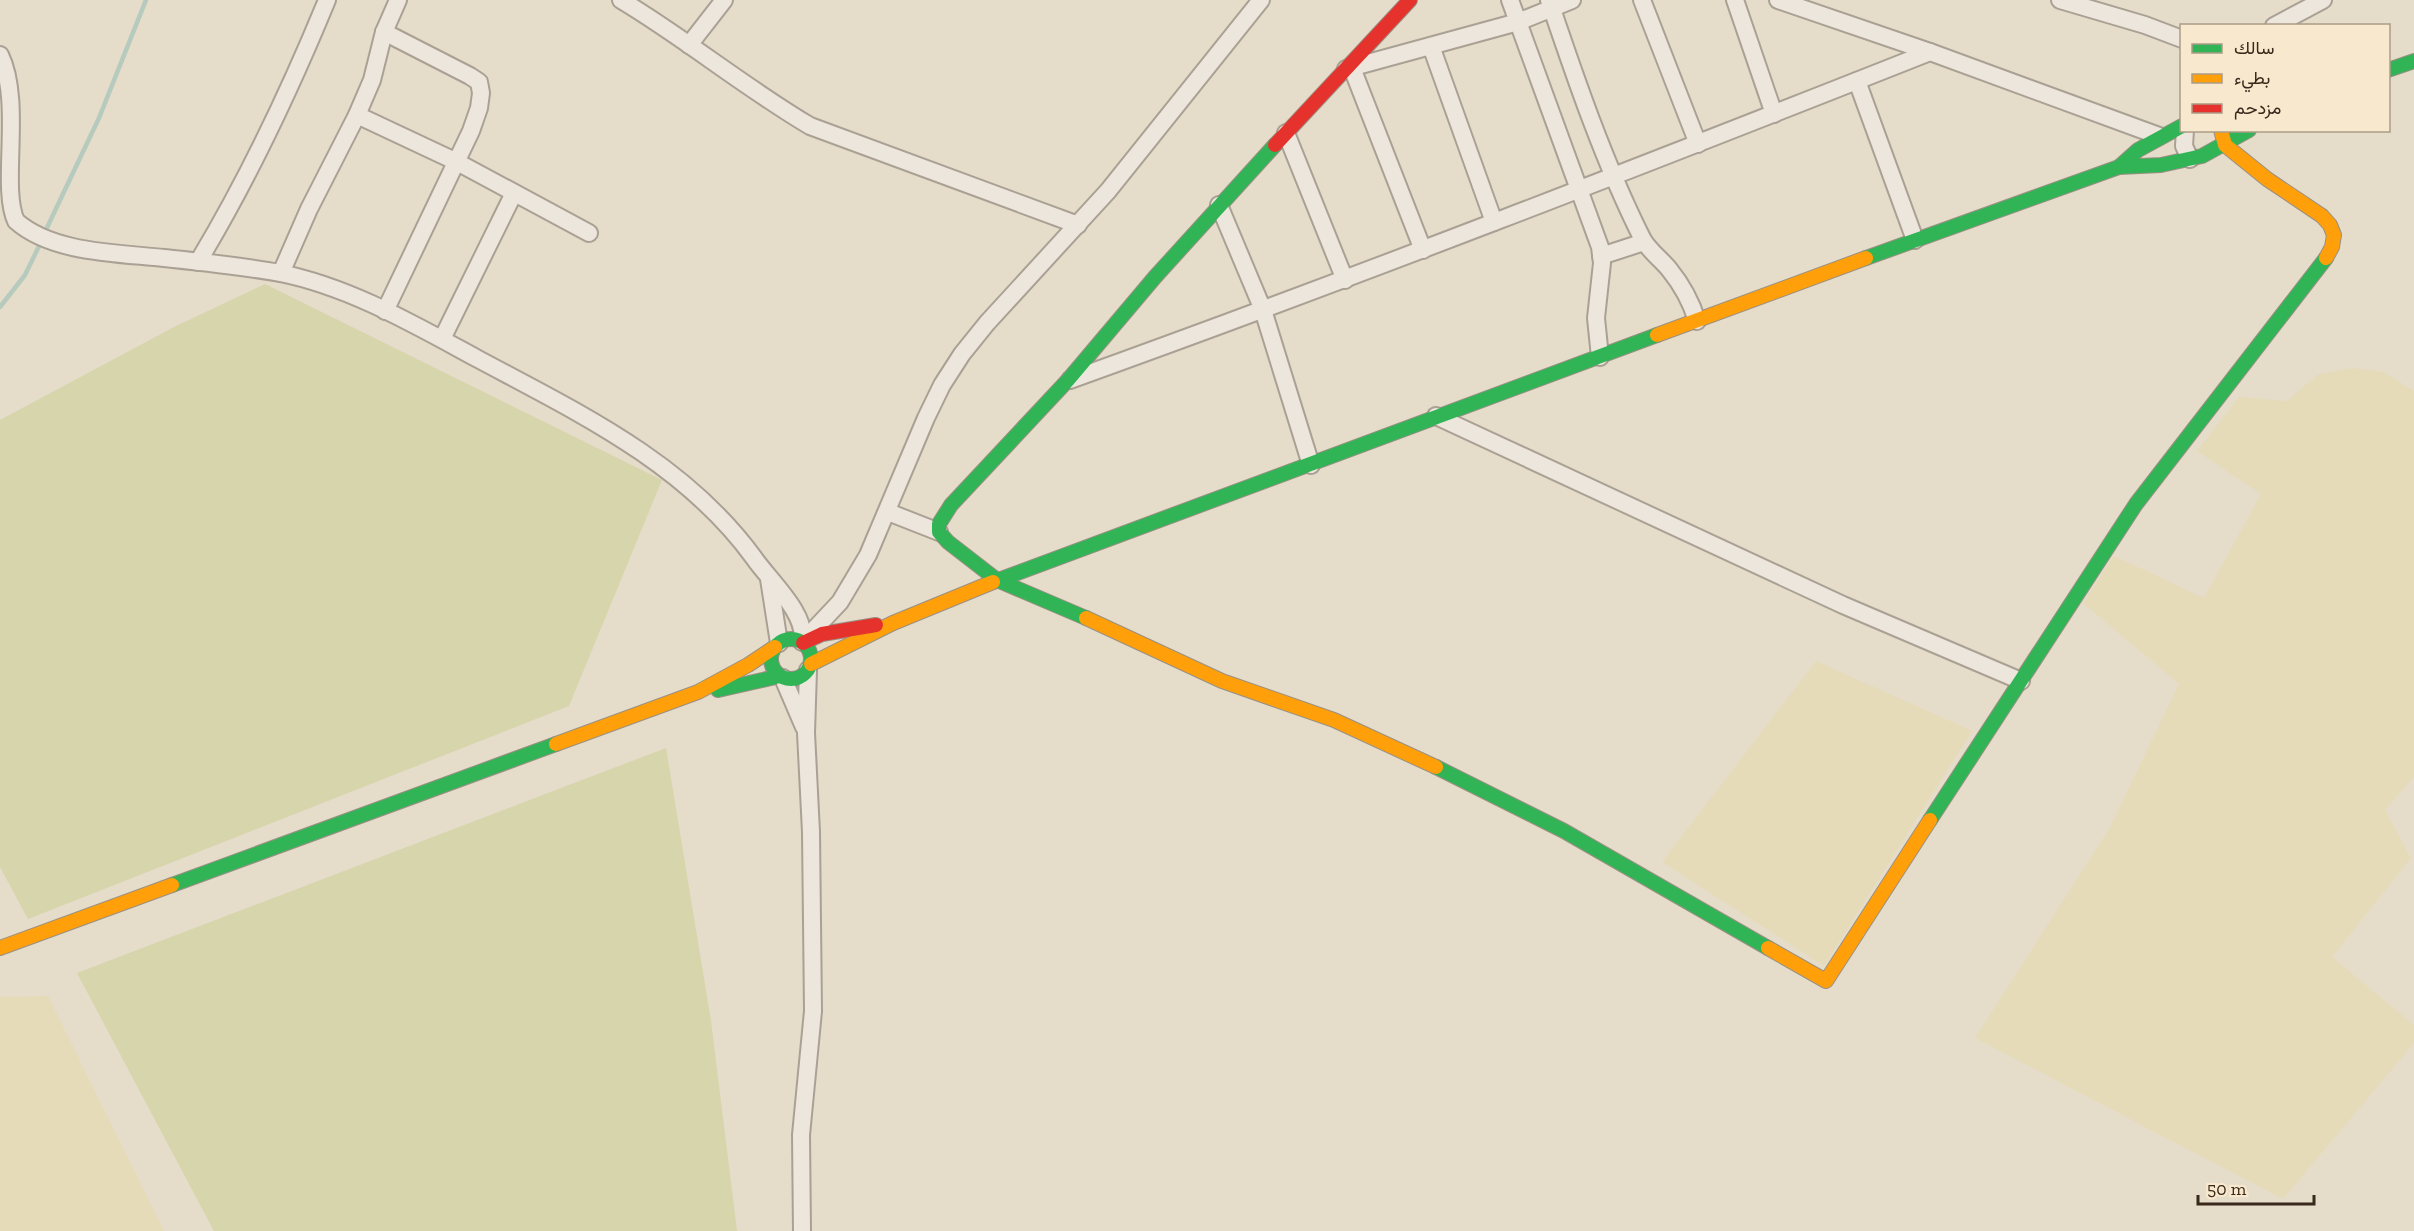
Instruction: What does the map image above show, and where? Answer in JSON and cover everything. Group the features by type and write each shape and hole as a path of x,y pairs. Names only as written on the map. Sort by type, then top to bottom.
{"main road":[{"path":"1410,0 1219,206 1155,277 1068,380 951,506 939,524 939,532 948,542 997,580 1222,681 1334,720 1382,741 1564,831 1826,981 2136,504 2263,338 2321,267 2332,247 2334,235 2330,225 2322,216 2267,179 2225,145 2222,132"},
{"path":"2390,69 2414,61"},
{"path":"2120,167 2138,150 2159,136 2180,126"},
{"path":"698,692 782,677 797,678 809,668 893,623 997,580 1915,240 2120,167 2161,165 2190,159 2225,145 2246,132"},
{"path":"0,948 698,692 748,665 786,639 802,642 822,634 893,623"},
{"path":"802,642 810,652 809,668"},
{"path":"777,645 771,663 782,677"}],"street":[{"path":"198,262 227,214 266,136 327,0"},
{"path":"281,273 309,209 372,81 384,32 398,0"},
{"path":"621,0 731,76 810,126 1078,225"},
{"path":"689,45 724,0"},
{"path":"802,642 840,602 868,555 926,418 942,385 962,354 987,322 1114,183 1261,0"},
{"path":"1510,0 1600,247 1596,318 1600,357"},
{"path":"1423,250 1348,69 1518,22 1550,4 1572,0"},
{"path":"1642,0 1698,144"},
{"path":"1735,0 1774,114"},
{"path":"1778,0 1930,52 2159,136"},
{"path":"2060,0 2145,25 2180,39"},
{"path":"2278,24 2323,0"},
{"path":"1550,4 1614,177 1644,242 1682,286 1690,299 1697,321"},
{"path":"384,32 479,82 481,93 479,108 457,162 384,311"},
{"path":"1431,46 1494,222"},
{"path":"1068,380 1345,280 1930,52"},
{"path":"0,55 8,84 0,162 1,190 5,208 13,219 29,231 60,243 92,251 281,273 331,288 442,339 603,426 680,479 710,505 739,537 800,619 804,634 802,642"},
{"path":"1857,81 1915,240"},
{"path":"357,115 457,162 589,233"},
{"path":"2185,132 2184,146 2190,159"},
{"path":"1286,133 1345,280"},
{"path":"442,339 514,193"},
{"path":"1219,206 1263,310 1311,465"},
{"path":"1601,256 1644,242"},
{"path":"1436,416 1832,600 2021,681"},
{"path":"888,512 939,532"},
{"path":"769,579 777,645"},
{"path":"802,1231 801,1135 813,1011 811,832 806,733 809,668"},
{"path":"782,677 806,733"}],"shaded area":[{"path":"265,284 662,480 569,706 28,919 0,867 0,420 174,327"},
{"path":"2351,368 2384,372 2414,391 2414,777 2385,810 2411,858 2332,957 2414,1025 2414,1043 2283,1199 1975,1038 2109,829 2179,684 2083,603 2114,556 2204,598 2261,494 2197,451 2239,397 2287,401 2317,375"},
{"path":"1816,661 1972,731 1824,966 1662,862"},
{"path":"666,748 711,1021 737,1231 214,1231 77,973"},
{"path":"48,996 164,1231 0,1231 0,997"}],"waterway":[{"path":"44,234 99,118 146,0"},
{"path":"0,307 25,275 41,242"}],"traffic: fast":[{"path":"2390,69 2414,61"},
{"path":"2119,167 2138,150 2180,127"},
{"path":"1866,258 2119,167 2161,165 2202,156 2245,132"},
{"path":"1086,618 997,580 948,542 939,532 939,524 951,505 1068,380 1155,277 1275,145"},
{"path":"1930,820 2136,504 2326,258"},
{"path":"993,582 1657,335"},
{"path":"791,639 805,645 811,659 805,673 791,679 777,673 771,659 777,645 791,639"},
{"path":"718,690 780,676"},
{"path":"172,885 556,744"},
{"path":"1436,767 1564,831 1768,948"}],"traffic: slow":[{"path":"2222,132 2225,145 2267,179 2322,216 2330,225 2334,235 2332,247 2326,258"},
{"path":"1657,335 1866,258"},
{"path":"811,664 893,623 993,582"},
{"path":"1086,618 1222,681 1334,720 1436,767"},
{"path":"556,744 698,692 748,665 775,647"},
{"path":"1768,948 1826,981 1930,820"},
{"path":"0,948 172,885"}],"traffic: jam":[{"path":"1275,145 1410,0"},
{"path":"803,643 822,634 876,625"}]}
